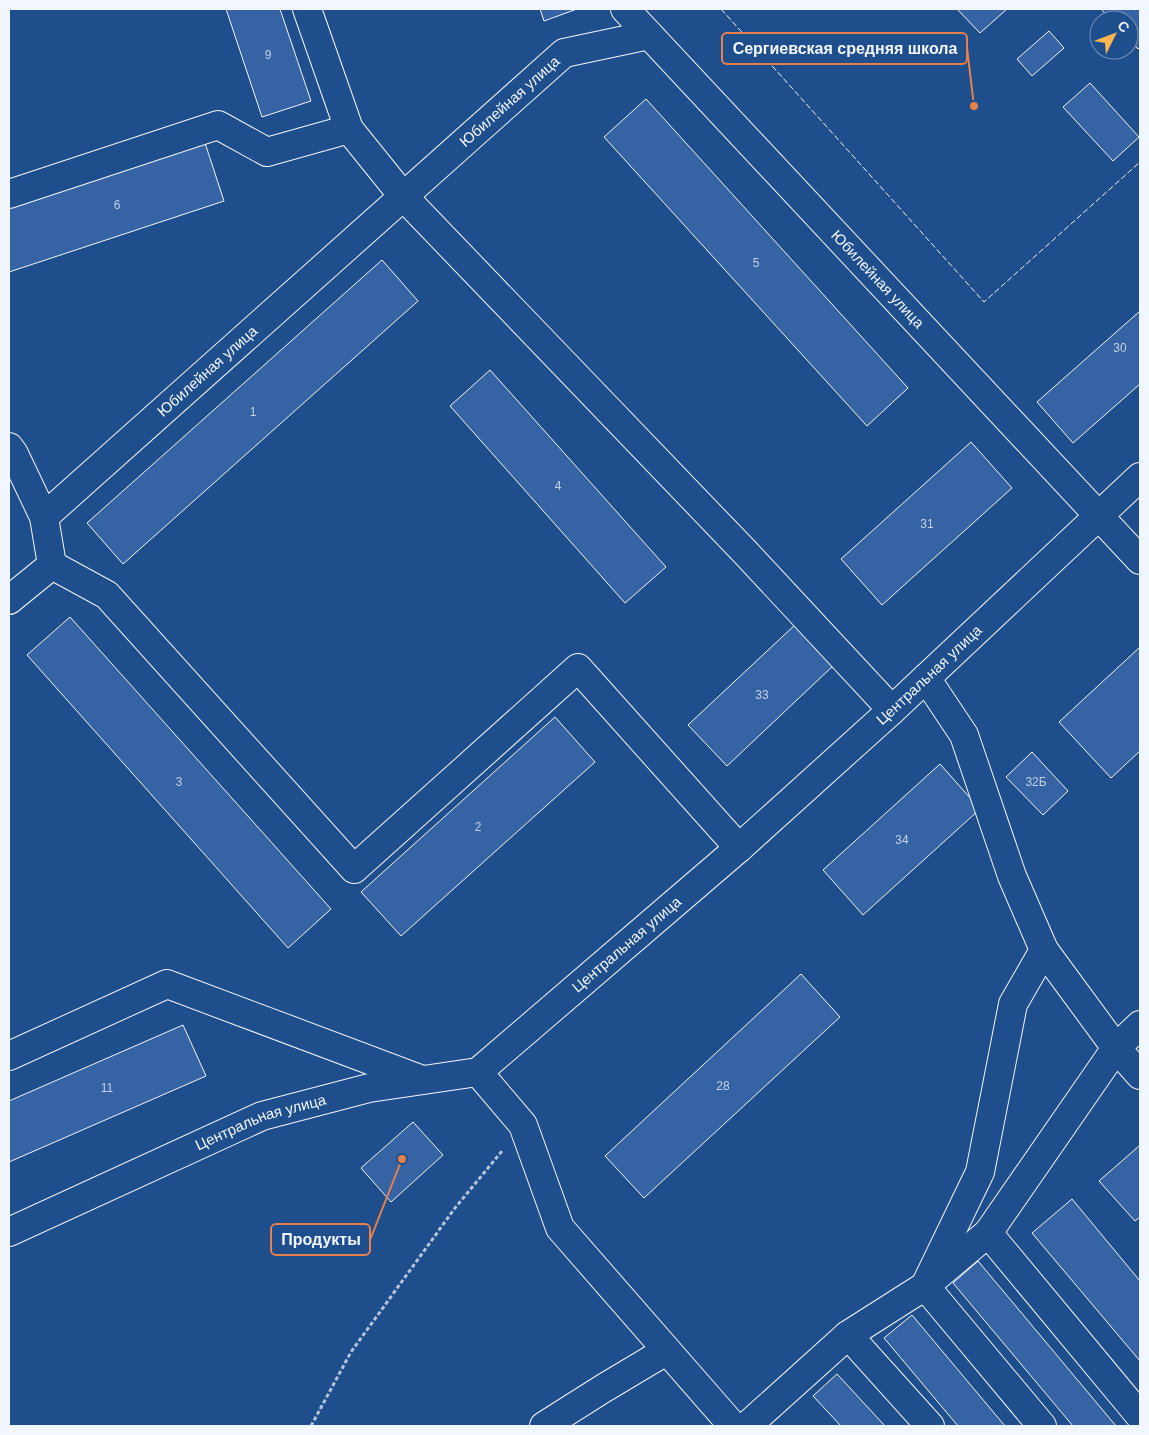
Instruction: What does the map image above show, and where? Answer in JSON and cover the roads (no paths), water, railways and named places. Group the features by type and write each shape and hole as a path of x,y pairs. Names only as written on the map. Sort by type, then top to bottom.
{"street":[{"path":"307,9 349,129 403,196 744,551 892,710"},
{"path":"625,9 649,34"},
{"name":"Юбилейная улица","path":"44,517 564,52 649,34 1140,560"},
{"path":"9,194 218,125 267,152 349,129"},
{"path":"9,447 44,517 52,565"},
{"name":"Центральная улица","path":"9,1232 262,1116 369,1088 478,1072 738,848 892,710 1140,477"},
{"path":"9,600 52,565"},
{"path":"52,565 107,595 354,870 578,668 738,848"},
{"path":"926,678 964,736 1012,876 1044,950 1116,1048 1140,1075"},
{"path":"925,1286 980,1172 1013,1004 1044,950"},
{"path":"9,1056 167,984 423,1080"},
{"path":"747,1426 848,1335 925,1286 988,1233 1116,1048 1140,1025"},
{"path":"478,1072 524,1125 560,1228 733,1426"},
{"path":"988,1233 1140,1416"},
{"path":"925,1286 1042,1426"},
{"path":"848,1335 930,1426"},
{"path":"544,1426 666,1351"}],"place":[{"name":"Сергиевская средняя школа","path":"974,106"},
{"name":"Продукты","path":"402,1159"}]}
